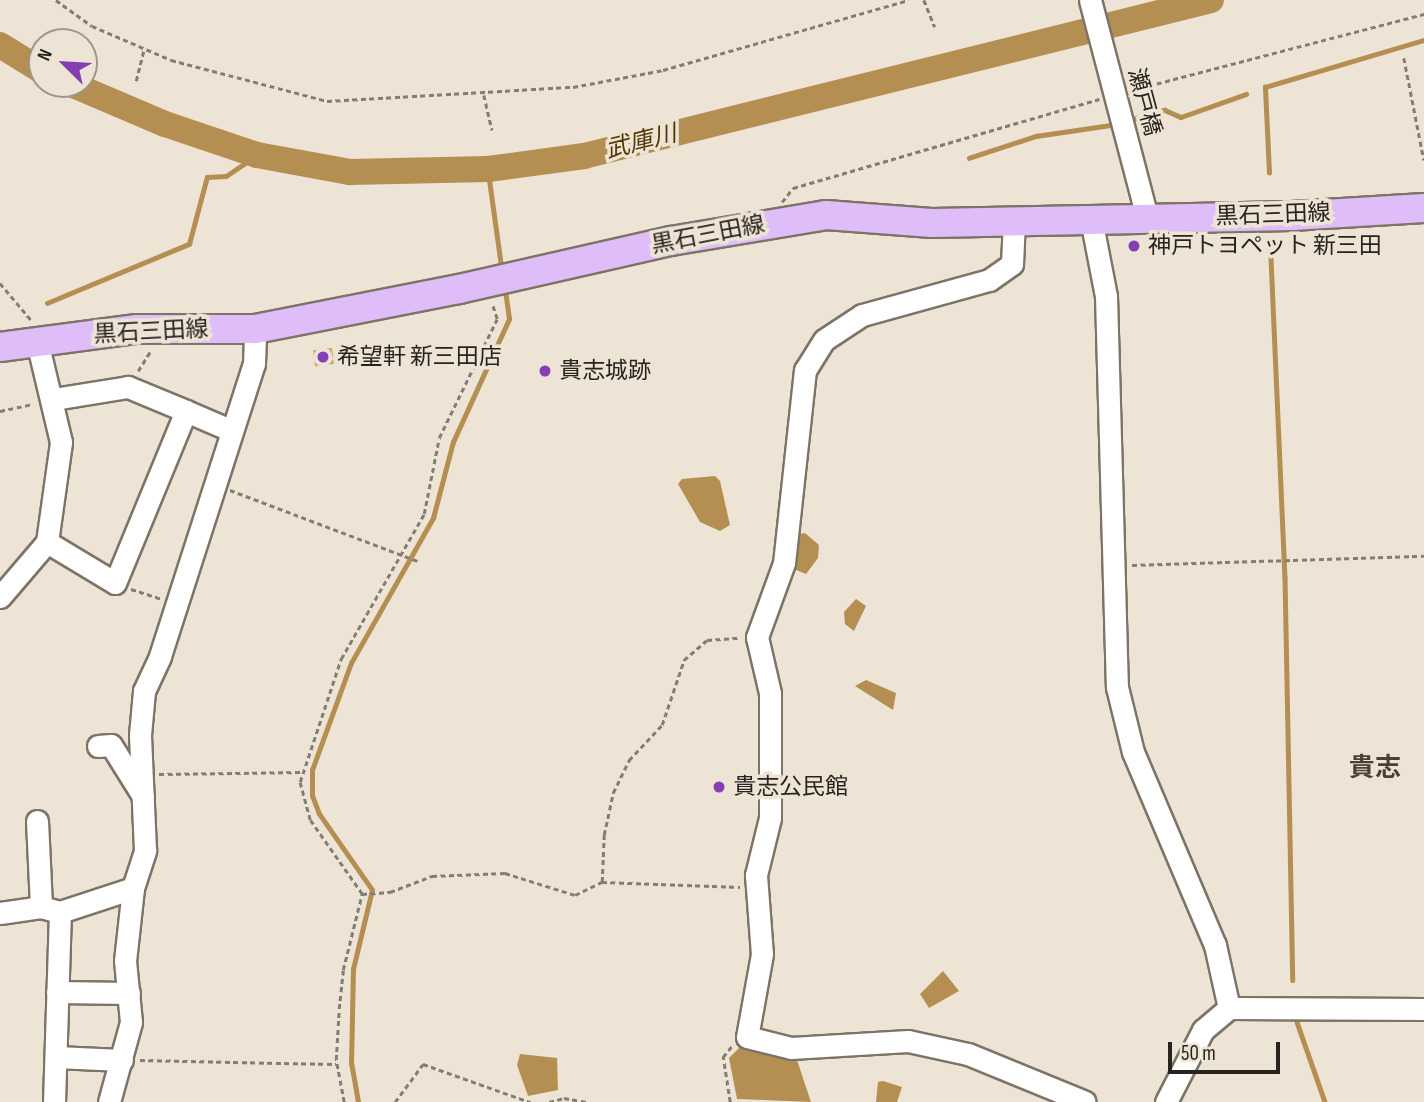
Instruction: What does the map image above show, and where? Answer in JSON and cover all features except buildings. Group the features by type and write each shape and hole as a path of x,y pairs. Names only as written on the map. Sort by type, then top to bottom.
{"main road":[{"name":"黒石三田線","path":"0,347 163,329 255,329 764,223 826,215 932,223 1424,208"}],"street":[{"name":"瀬戸橋","path":"1090,0 1147,218"},
{"path":"1091,219 1106,296 1117,687 1133,752 1214,945 1229,1008"},
{"path":"1014,220 1012,264 989,279 862,315 824,340 805,370 784,563 757,637 770,692 770,818 756,875 762,954 747,1037 791,1048 908,1041 968,1054 1085,1102"},
{"path":"109,1102 131,1022 125,961 133,888 145,850 144,775 140,735 144,691 177,605 230,430 254,363 255,329"},
{"path":"0,597 47,542 61,442 53,399 37,341"},
{"path":"53,399 128,387 230,430"},
{"path":"47,542 115,583 186,411"},
{"path":"98,746 111,744 144,798"},
{"path":"37,821 51,909 57,992 54,1102"},
{"path":"0,913 51,909 133,888"},
{"path":"57,992 129,993"},
{"path":"1166,1102 1203,1030 1229,1008 1424,1009"},
{"path":"56,1057 122,1060"}],"path":[{"path":"56,0 92,26 144,48 240,81 327,101 484,95 573,87 663,70 908,0"},
{"path":"924,0 935,27"},
{"path":"764,223 793,188 1115,95 1424,14"},
{"path":"136,81 144,48"},
{"path":"1404,58 1424,160"},
{"path":"484,95 492,130"},
{"path":"344,1102 337,1064 343,970 362,894 310,820 300,796 302,772 341,659 424,513 439,439 497,319 495,281"},
{"path":"0,283 31,317 37,341"},
{"path":"128,387 163,329"},
{"path":"0,411 53,399"},
{"path":"214,484 418,561"},
{"path":"1114,565 1424,556"},
{"path":"115,583 177,605"},
{"path":"603,881 604,835 613,793 629,760 662,725 684,660 707,640 757,637"},
{"path":"144,775 302,772"},
{"path":"362,894 390,892 432,876 505,873 575,895 603,881 757,888"},
{"path":"730,1102 723,1057 747,1037"},
{"path":"122,1060 337,1064"},
{"path":"395,1102 423,1064 530,1102"},
{"path":"549,1102 564,1098 587,1102"}],"shaded area":[{"path":"715,476 720,481 730,525 720,531 700,522 678,484 682,479"},
{"path":"805,533 819,545 818,558 806,574 789,567 792,536"},
{"path":"856,599 866,606 854,631 845,624 844,612"},
{"path":"866,680 896,693 893,710 855,686"},
{"path":"943,971 959,991 929,1008 920,994"},
{"path":"739,1048 797,1060 811,1102 737,1099 729,1058"},
{"path":"520,1054 557,1058 558,1090 528,1096 517,1065"},
{"path":"878,1082 902,1087 897,1102 876,1102"}],"waterway":[{"name":"武庫川","path":"98,95 165,124 257,155 350,172 488,169 584,156 1211,0"},
{"path":"1269,173 1265,87 1424,40"},
{"name":"武庫川","path":"0,45 28,62"},
{"path":"1129,120 1165,110 1181,117 1246,94"},
{"path":"969,158 1036,136 1117,124"},
{"path":"47,303 189,244 207,177 226,176 257,155"},
{"path":"488,169 502,270"},
{"path":"1271,258 1285,577 1293,980"},
{"path":"358,1102 351,1064 353,969 372,890 319,814 312,796 312,770 351,663 433,518 453,442 509,319 505,289"},
{"path":"1297,1022 1325,1102"}],"place":[{"name":"神戸トヨペット 新三田","path":"1134,246"},
{"name":"希望軒 新三田店","path":"323,357"},
{"name":"貴志城跡","path":"545,371"},
{"name":"貴志公民館","path":"719,787"}],"district":[{"name":"貴志","path":"1375,769"}]}
